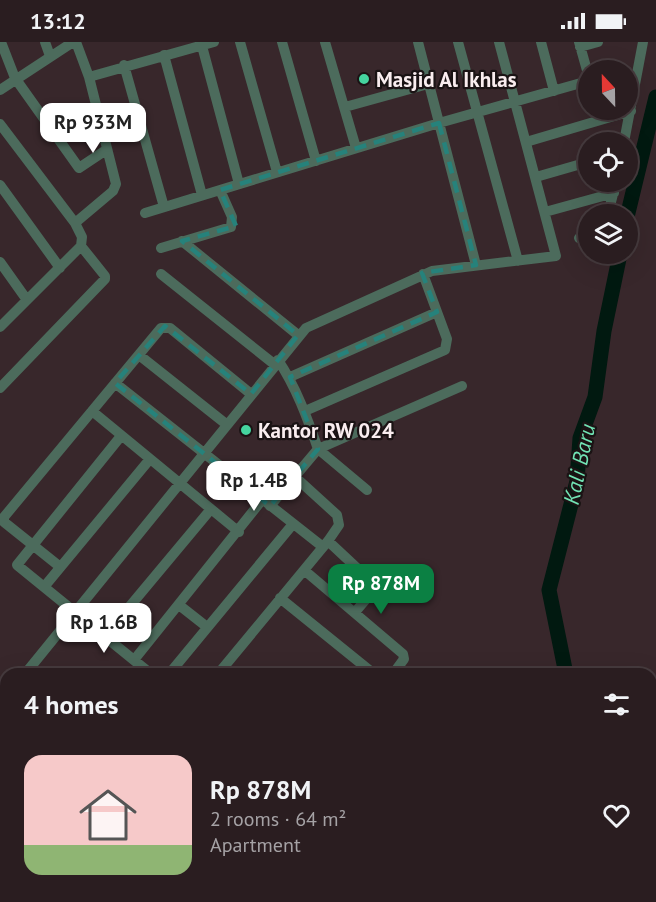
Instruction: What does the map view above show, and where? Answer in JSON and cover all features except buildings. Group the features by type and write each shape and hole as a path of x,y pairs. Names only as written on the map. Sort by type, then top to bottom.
{"street":[{"path":"1,42 15,78 79,168 106,150"},
{"path":"45,42 50,56"},
{"path":"0,90 15,78 74,42 89,76 106,150 116,179 115,189 75,224"},
{"path":"89,76 214,42"},
{"path":"240,42 277,172"},
{"path":"282,42 316,160"},
{"path":"326,42 356,148"},
{"path":"418,42 476,265"},
{"path":"458,42 518,261"},
{"path":"30,668 298,335 320,320 423,274 557,254 499,42"},
{"path":"541,42 554,91"},
{"path":"584,60 580,45 598,42"},
{"path":"636,60 643,42"},
{"path":"202,45 239,184"},
{"path":"164,55 202,195"},
{"path":"124,65 164,207"},
{"path":"345,107 428,84"},
{"path":"145,213 439,123 578,84"},
{"path":"526,142 601,120"},
{"path":"0,124 75,224 82,237 81,246 0,327"},
{"path":"536,177 578,165"},
{"path":"0,185 60,268"},
{"path":"161,248 231,227 232,217 220,190"},
{"path":"545,212 614,193"},
{"path":"611,204 614,193"},
{"path":"182,242 298,335"},
{"path":"0,388 105,279 81,246"},
{"path":"0,262 27,300"},
{"path":"161,274 276,362 290,377 318,449 367,490"},
{"path":"305,411 445,350 448,343 423,274"},
{"path":"290,377 437,312"},
{"path":"59,566 4,522 4,517 161,328 168,327 251,394"},
{"path":"139,355 226,424"},
{"path":"115,383 293,524 326,544 374,584 373,591 356,611"},
{"path":"134,660 238,532 318,449 462,386"},
{"path":"92,411 238,532"},
{"path":"121,436 17,566 144,668"},
{"path":"44,587 59,566 150,459"},
{"path":"223,668 338,527 339,518 293,475"},
{"path":"105,636 211,509"},
{"path":"174,668 293,524"},
{"path":"304,570 356,611 404,655 396,668"},
{"path":"280,598 367,668"},
{"path":"179,604 207,627"}],"highlighted area":[{"path":"439,123 476,265 422,273 437,312 290,377 318,449 270,506 115,383 165,326 251,394 298,335 182,241 236,226 220,190"}],"waterway":[{"name":"Kali Baru","path":"630,204 656,97"},
{"name":"Kali Baru","path":"565,668 549,590 577,481 580,438 595,397 604,331 618,264"}],"place":[{"name":"Masjid Al Ikhlas","path":"364,79"},
{"name":"Kantor RW 024","path":"246,430"}]}
